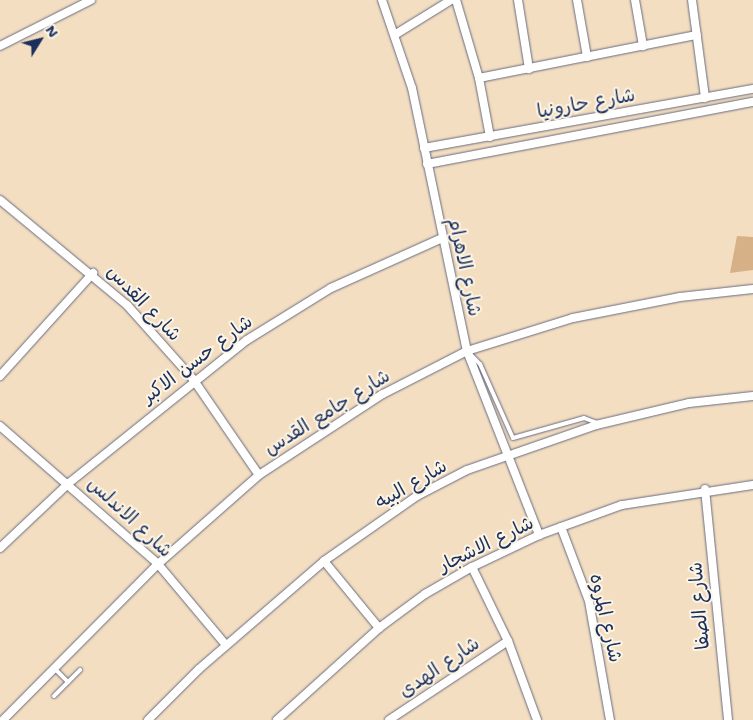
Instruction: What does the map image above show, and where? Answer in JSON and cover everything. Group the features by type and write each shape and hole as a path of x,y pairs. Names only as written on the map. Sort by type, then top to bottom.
{"street":[{"path":"0,46 91,0"},
{"name":"شارع الاهرام","path":"382,0 396,34 424,148 467,351 539,535"},
{"path":"396,34 451,0"},
{"path":"456,0 479,78 490,137"},
{"path":"518,0 529,68"},
{"path":"577,0 587,57"},
{"path":"635,0 643,46"},
{"path":"692,0 705,98"},
{"path":"479,78 697,35"},
{"name":"شارع حارونيا","path":"424,148 753,89"},
{"name":"شارع حارونيا","path":"427,164 753,102"},
{"name":"شارع القدس","path":"0,200 93,273 194,379 259,475"},
{"name":"شارع حسن الاكبر","path":"0,548 69,483 194,379 331,288 442,238"},
{"path":"0,376 93,273"},
{"name":"شارع جامع القدس","path":"3,720 158,564 259,475 341,418 467,351 626,306 753,289"},
{"name":"شارع البيه","path":"148,720 226,645 324,561 418,496 508,455 601,424 689,403 753,396"},
{"name":"شارع الاندلس","path":"0,426 69,483 158,564 226,645"},
{"name":"شارع الاشجار","path":"277,720 380,628 472,567 539,535 622,505 705,489 753,484"},
{"name":"شارع الصفا","path":"705,489 728,720"},
{"name":"شارع المروه","path":"560,527 589,601 610,720"},
{"path":"324,561 380,628"},
{"path":"472,567 508,641 537,720"},
{"name":"شارع الهدى","path":"389,720 508,641"}],"lane":[{"path":"467,351 480,364 512,438 584,418 601,424"},
{"path":"54,668 68,682"},
{"path":"54,696 80,670"}],"building":[{"path":"737,236 753,237 753,270 730,273"}]}
